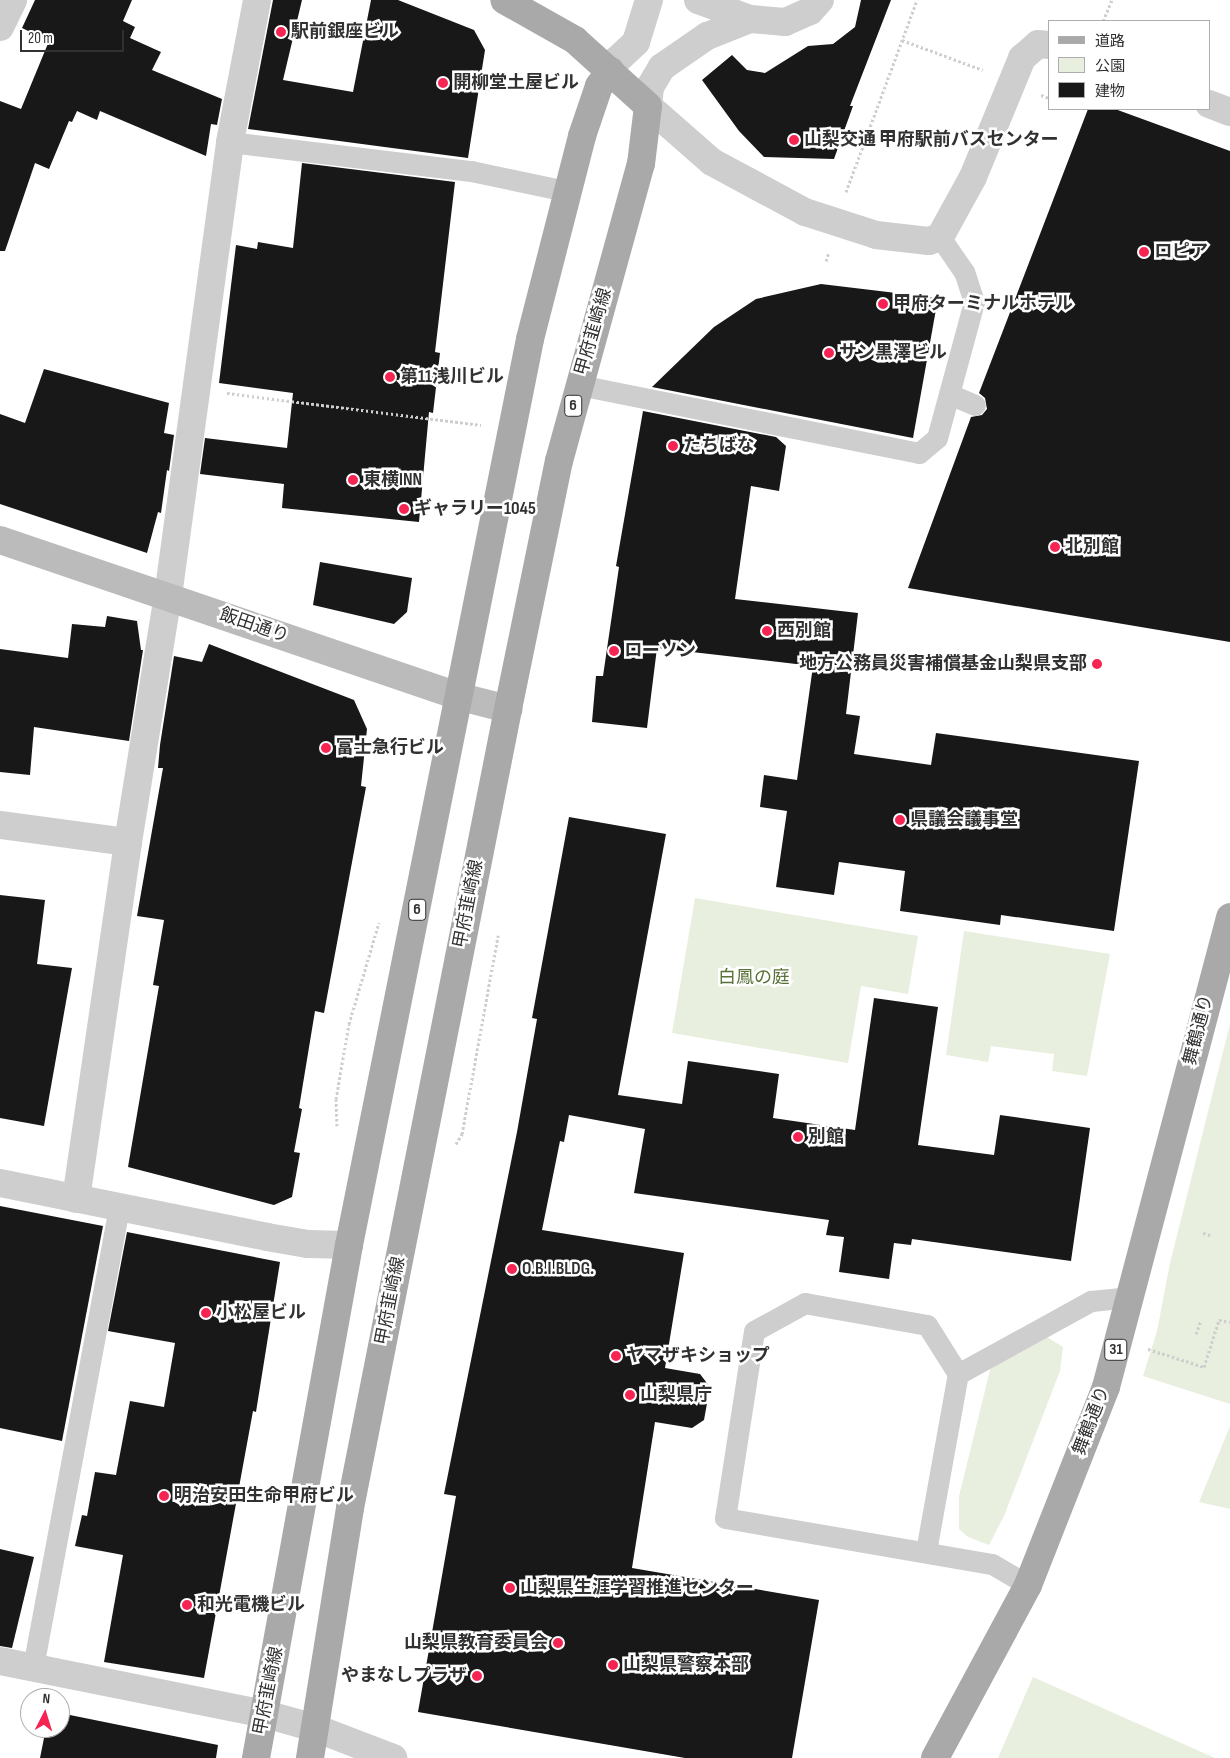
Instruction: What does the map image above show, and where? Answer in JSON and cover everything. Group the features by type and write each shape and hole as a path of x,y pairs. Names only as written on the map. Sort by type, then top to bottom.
{"main road":[{"path":"504,0 575,40 648,106"},
{"name":"甲府韮崎線","path":"256,1758 349,1245 461,697 530,339 566,191 599,86 610,71"},
{"name":"甲府韮崎線","path":"310,1758 350,1508 508,709 559,461 641,164 648,106"},
{"name":"飯田通り","path":"0,540 461,697 508,709"},
{"name":"舞鶴通り","path":"935,1758 1028,1585 1106,1386 1230,917"}],"street":[{"path":"0,27 13,0"},
{"path":"76,1198 128,842 168,596 230,142 256,0"},
{"path":"610,71 617,60 636,42 649,0"},
{"path":"698,0 750,19 785,22 810,11 820,0"},
{"path":"750,19 707,36 662,66 650,88 648,106 712,162 805,212 876,235 929,241 940,237 973,176 1022,58 1038,44 1048,45"},
{"path":"1210,104 1230,112"},
{"path":"0,825 128,842"},
{"path":"0,1184 308,1244 349,1245"},
{"path":"0,1661 265,1714 315,1728 394,1758"}],"lane":[{"path":"230,142 471,171 566,191"},
{"path":"579,385 919,453 937,438 974,302 964,272 940,237"},
{"path":"949,394 975,406"},
{"path":"33,1667 119,1206"},
{"path":"958,1374 1091,1301 1131,1297"},
{"path":"926,1551 958,1374 927,1324 805,1303 754,1331 725,1518 926,1551 992,1564 1028,1585"}],"path":[{"path":"843,200 917,0"},
{"path":"1103,20 1112,0"},
{"path":"902,40 988,72"},
{"path":"196,390 513,429"},
{"path":"337,1126 336,1099 349,1024 379,919"},
{"path":"1203,1233 1213,1236"},
{"path":"1196,1334 1201,1320"},
{"path":"1119,1340 1204,1367 1219,1320 1230,1322"}],"green space":[{"name":"白鳳の庭","path":"695,898 918,936 908,994 861,986 848,1063 672,1033"},
{"path":"964,931 1110,954 1087,1076 1052,1071 1054,1054 991,1046 988,1062 946,1055"},
{"path":"1230,1024 1230,1404 1143,1376 1157,1331 1170,1263"},
{"path":"1047,1337 1063,1347 1060,1371 1004,1516 989,1545 968,1537 959,1529 959,1496 992,1362"},
{"path":"1230,1426 1230,1509 1199,1502"},
{"path":"1033,1677 1215,1758 998,1758"}],"building":[{"path":"35,0 132,0 123,21 135,27 130,38 161,52 152,70 222,99 217,125 211,124 206,156 100,111 97,120 77,111 72,122 69,121 49,169 35,163 5,251 0,251 0,101 21,109 49,41 22,28"},
{"path":"273,0 302,0 283,80 353,92 371,0 398,0 474,30 485,50 468,158 248,129"},
{"path":"861,0 891,0 850,106 853,106 834,159 764,157 739,131 702,80 732,55 747,70 765,73 808,46 833,44 855,27"},
{"path":"1088,110 1118,110 1230,151 1230,642 908,588 971,417 982,415 987,409 985,398 979,393"},
{"path":"302,163 455,182 435,352 440,353 433,413 429,412 419,522 282,508 284,484 200,474 205,438 287,448 293,393 219,383 236,245 257,249 258,242 293,248"},
{"path":"821,284 938,298 913,438 652,387 714,327 756,299"},
{"path":"44,369 169,403 164,433 174,435 169,471 167,470 161,513 158,512 147,553 0,504 0,414 25,423"},
{"path":"643,411 776,437 786,446 779,491 751,486 735,599 858,613 846,714 860,716 854,754 931,765 936,733 1139,761 1114,931 1001,915 1000,925 900,911 905,871 839,862 834,895 776,887 787,811 760,807 764,775 797,780 813,666 657,648 647,728 592,722 596,676 603,676 619,567 616,566"},
{"path":"320,562 412,578 407,612 394,624 313,605"},
{"path":"107,616 137,621 141,650 143,650 129,741 34,727 30,775 0,772 0,649 68,658 72,624 105,627"},
{"path":"209,644 354,700 367,729 361,786 366,787 324,1013 315,1011 299,1108 302,1109 294,1152 300,1153 292,1197 274,1205 128,1167 159,986 153,985 164,920 137,916 163,768 158,768 160,745 174,656 202,662"},
{"path":"569,817 666,834 618,1095 682,1104 688,1061 779,1074 773,1118 855,1130 874,998 938,1007 918,1145 994,1155 1000,1115 1090,1128 1071,1261 912,1239 911,1245 894,1243 889,1279 839,1272 844,1237 826,1235 829,1220 634,1193 645,1129 569,1115 564,1142 560,1141 542,1230 684,1253 665,1368 700,1374 710,1387 704,1420 692,1428 655,1422 632,1568 819,1600 792,1758 685,1758 418,1712 456,1496 444,1494 517,1132 537,1019 532,1018"},
{"path":"0,895 45,900 37,964 72,968 44,1126 0,1118"},
{"path":"0,1206 103,1226 62,1441 0,1428"},
{"path":"127,1232 280,1262 256,1412 253,1411 204,1678 104,1662 123,1555 75,1546 82,1515 87,1516 95,1472 116,1475 130,1401 164,1407 175,1343 108,1331"},
{"path":"0,1549 34,1557 12,1648 0,1646"},
{"path":"70,1715 218,1745 216,1758 40,1758 44,1738 70,1738"}],"place":[{"name":"駅前銀座ビル","path":"281,32"},
{"name":"開柳堂土屋ビル","path":"443,83"},
{"name":"山梨交通 甲府駅前バスセンター","path":"794,140"},
{"name":"ロピア","path":"1144,252"},
{"name":"甲府ターミナルホテル","path":"883,304"},
{"name":"サン黒澤ビル","path":"829,353"},
{"name":"第11浅川ビル","path":"390,377"},
{"name":"たちばな","path":"673,446"},
{"name":"東横INN","path":"353,480"},
{"name":"ギャラリー1045","path":"404,509"},
{"name":"北別館","path":"1055,547"},
{"name":"西別館","path":"767,631"},
{"name":"ローソン","path":"614,651"},
{"name":"地方公務員災害補償基金山梨県支部","path":"1097,664"},
{"name":"富士急行ビル","path":"326,748"},
{"name":"県議会議事堂","path":"900,820"},
{"name":"別館","path":"798,1137"},
{"name":"O.B.I.BLDG.","path":"512,1269"},
{"name":"小松屋ビル","path":"206,1313"},
{"name":"ヤマザキショップ","path":"616,1356"},
{"name":"山梨県庁","path":"630,1395"},
{"name":"明治安田生命甲府ビル","path":"164,1496"},
{"name":"山梨県生涯学習推進センター","path":"510,1588"},
{"name":"和光電機ビル","path":"187,1605"},
{"name":"山梨県教育委員会","path":"558,1643"},
{"name":"山梨県警察本部","path":"613,1665"},
{"name":"やまなしプラザ","path":"477,1676"}]}
